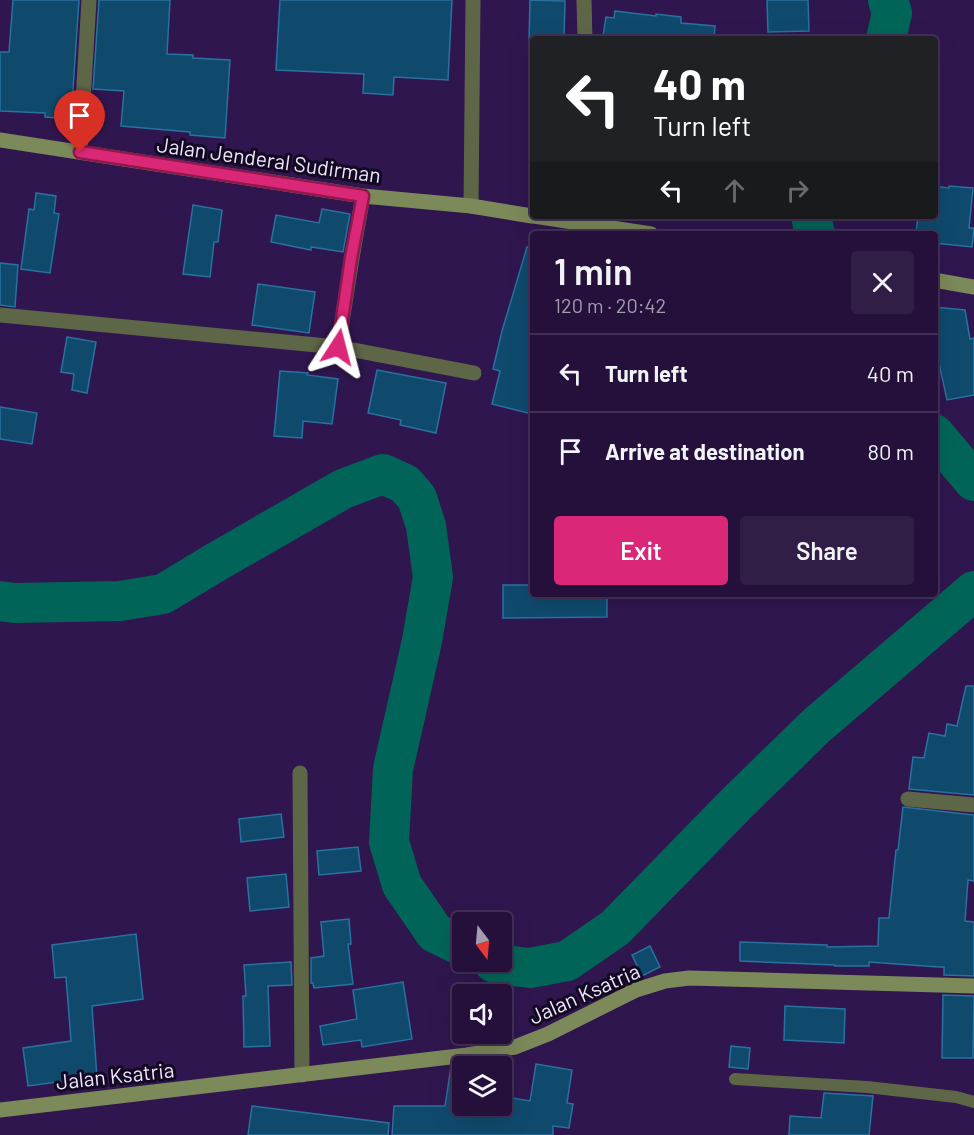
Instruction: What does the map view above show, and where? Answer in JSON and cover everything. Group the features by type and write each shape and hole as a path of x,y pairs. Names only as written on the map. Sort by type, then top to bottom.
{"street":[{"path":"80,152 89,0"},
{"path":"471,206 473,0"},
{"path":"584,0 585,36"},
{"name":"Jalan Jenderal Sudirman","path":"0,140 363,196 471,206 530,216"},
{"path":"338,347 363,196"},
{"name":"Jalan Jenderal Sudirman","path":"578,220 635,231"},
{"path":"938,281 974,286"},
{"path":"0,315 338,347 474,373"},
{"path":"300,773 302,1075"},
{"path":"908,799 974,805"},
{"name":"Jalan Ksatria","path":"0,1110 467,1055 515,1047 548,1034 636,990 665,981 689,978 974,986"}],"lane":[{"path":"735,1079 867,1087 956,1097 974,1102"}],"building":[{"path":"13,0 79,0 71,119 45,117 45,113 0,111 0,52 9,52"},
{"path":"99,0 170,0 167,54 230,60 225,138 190,135 190,132 121,126 124,91 93,89"},
{"path":"280,0 452,0 448,80 394,77 393,95 363,93 364,74 276,70"},
{"path":"530,0 565,1 564,36 530,36 529,39"},
{"path":"767,0 808,0 809,31 768,32"},
{"path":"615,11 681,17 681,23 715,26 714,36 603,36 606,17 614,18"},
{"path":"938,187 973,188 969,228 974,228 972,247 938,243 938,231 916,231 918,219 938,219"},
{"path":"36,193 56,196 54,213 59,214 50,273 21,269 29,209 34,210"},
{"path":"193,205 222,210 218,242 214,242 210,277 183,274"},
{"path":"322,209 350,214 343,252 311,247 311,250 271,242 276,215 319,223"},
{"path":"527,247 530,247 530,414 492,404 500,371 493,369"},
{"path":"0,263 18,265 15,307 0,305"},
{"path":"258,284 315,292 309,333 252,325"},
{"path":"938,307 965,310 970,339 974,338 974,395 947,400 938,359"},
{"path":"67,337 96,342 87,393 72,390 74,374 61,372"},
{"path":"377,370 446,383 436,433 400,425 401,420 368,413"},
{"path":"280,371 308,373 307,375 338,379 332,424 303,421 302,438 274,436"},
{"path":"0,407 37,413 32,444 0,439"},
{"path":"503,585 530,585 530,597 607,597 607,617 503,618"},
{"path":"966,686 974,686 974,795 909,789 913,757 924,758 929,733 945,736 947,724 957,726"},
{"path":"903,807 974,815 974,881 968,880 965,921 974,922 974,976 944,975 944,967 869,962 869,966 835,966 740,961 740,942 827,945 827,947 878,946 879,918 889,918"},
{"path":"281,814 284,837 241,842 239,819"},
{"path":"358,847 361,871 319,875 317,851"},
{"path":"286,874 289,907 250,911 247,878"},
{"path":"349,919 351,944 348,944 353,984 314,988 311,983 311,958 324,956 321,922"},
{"path":"136,934 143,999 92,1006 97,1078 28,1086 23,1048 71,1041 66,977 55,978 52,945"},
{"path":"650,946 660,967 642,976 632,955"},
{"path":"291,962 292,985 268,986 270,1046 244,1047 243,996 246,996 244,965"},
{"path":"403,982 412,1039 362,1047 361,1040 323,1045 320,1026 357,1019 353,990"},
{"path":"943,995 974,996 973,1058 942,1058"},
{"path":"785,1006 845,1009 844,1043 784,1040"},
{"path":"731,1046 750,1048 748,1069 729,1067"},
{"path":"536,1064 572,1070 567,1103 573,1104 569,1128 553,1126 553,1135 392,1135 394,1106 445,1106 451,1067 452,1116 512,1116 512,1098 530,1101"},
{"path":"824,1093 873,1096 869,1135 789,1135 790,1116 821,1118"},
{"path":"252,1106 389,1123 388,1135 248,1135"}],"waterway":[{"path":"887,36 892,13 888,0"},
{"path":"812,219 814,231"},
{"path":"938,439 974,481"},
{"path":"0,601 14,603 120,601 163,594 343,489 383,474 405,484 417,498 426,526 433,577 422,641 393,769 389,842 402,885 435,933 452,941"},
{"path":"512,966 530,968 567,961 615,928 816,726 974,591"}],"route":[{"path":"80,152 363,196 338,347"}]}
